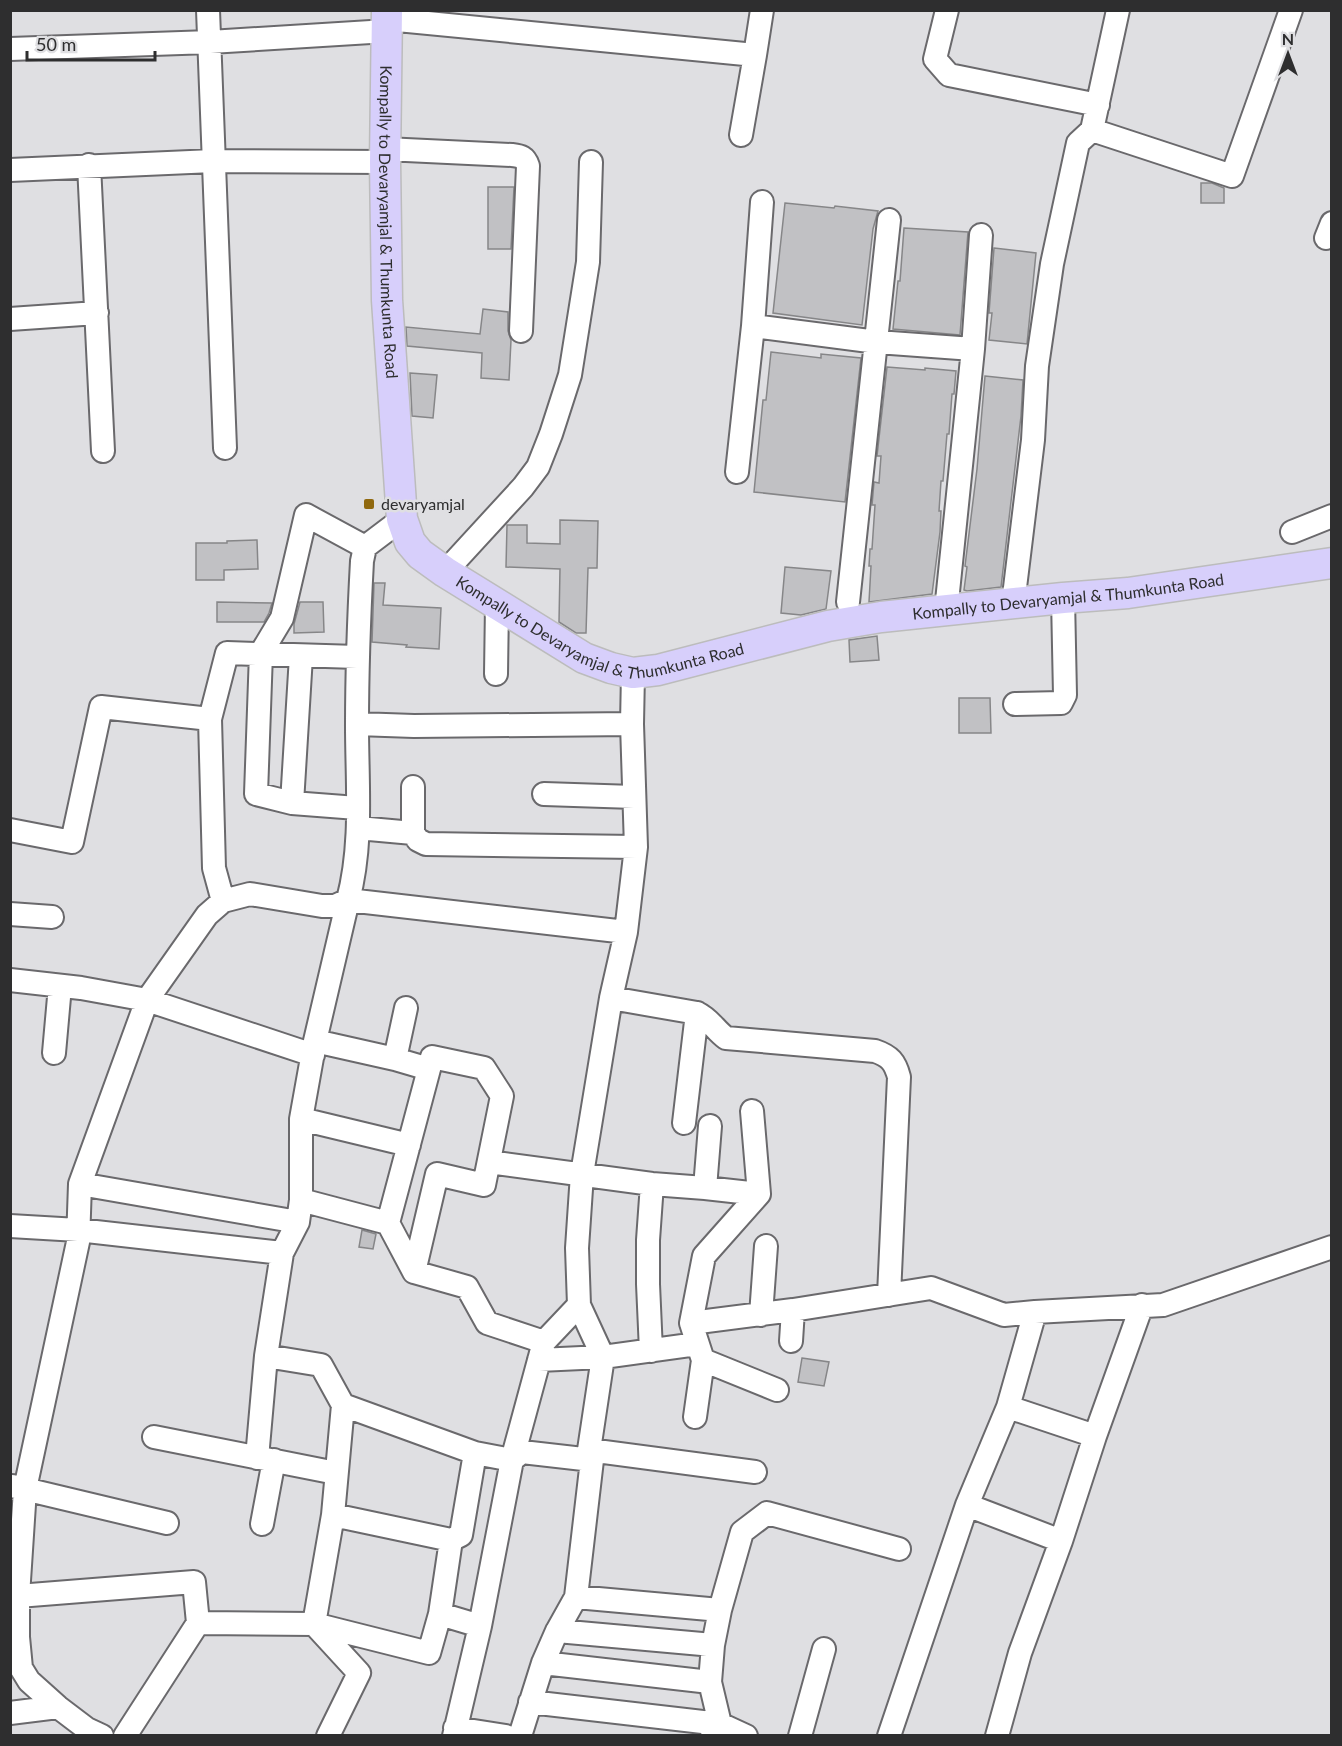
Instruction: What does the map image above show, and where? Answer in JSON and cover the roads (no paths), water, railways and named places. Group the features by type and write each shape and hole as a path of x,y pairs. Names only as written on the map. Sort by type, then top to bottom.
{"main road":[{"name":"Kompally to Devaryamjal & Thumkunta Road","path":"387,20 385,156 387,300 402,519 410,542 420,554 445,572 584,658 610,668 633,673 658,670 828,626 881,617 1128,593 1332,563"}],"street":[{"path":"208,10 225,448"},
{"path":"741,135 762,10"},
{"path":"947,10 935,59 949,75 1098,105"},
{"path":"1013,604 1032,440 1037,366 1053,264 1078,143 1092,130 1118,10"},
{"path":"1092,130 1232,176 1291,10"},
{"path":"10,49 210,42 387,20 755,55"},
{"path":"10,170 213,160 520,156 526,159 528,166 521,331"},
{"path":"445,572 523,487 538,467 551,434 570,375 588,262 591,162"},
{"path":"89,165 103,451"},
{"path":"737,472 753,326 762,202"},
{"path":"848,602 889,220"},
{"path":"946,611 973,349 981,235"},
{"path":"10,320 97,313"},
{"path":"753,326 877,342 973,349"},
{"path":"365,547 306,515 282,618 261,653 256,794 413,833"},
{"path":"1292,532 1332,516"},
{"path":"262,1524 266,1356 282,1253 299,1211 301,1119 314,1048 352,886 358,839 357,657 362,561 365,547 402,519"},
{"path":"1015,704 1061,703 1064,700 1063,598"},
{"path":"496,604 496,674"},
{"path":"223,901 214,868 210,719 227,653 357,657"},
{"path":"292,803 301,656"},
{"path":"520,1736 543,1663 576,1597 603,1357 579,1305 577,1248 582,1174 611,998 626,932 636,847 632,724 633,673"},
{"path":"10,830 72,842 101,707 210,719"},
{"path":"357,724 426,726 632,724"},
{"path":"413,787 413,833 418,840 426,844 636,847"},
{"path":"544,794 634,797"},
{"path":"102,1736 87,1729 58,1707 30,1681 21,1668 14,1642 18,1596 18,1488 78,1242 80,1184 147,1000 207,915 223,901 250,894 322,906 334,906 348,900 626,932"},
{"path":"10,914 52,917"},
{"path":"10,980 147,1000 314,1048 395,1059 429,1069"},
{"path":"54,1053 60,986"},
{"path":"611,998 698,1013 705,1016 726,1038 875,1051 887,1055 895,1064 899,1077 889,1295"},
{"path":"395,1059 406,1008"},
{"path":"684,1123 698,1013"},
{"path":"414,1272 437,1174 484,1185 502,1096 484,1068 432,1057 388,1223 414,1272 467,1287 487,1323 542,1351 603,1357 651,1351 697,1342 761,1315 931,1288 1004,1315 1035,1311 1163,1305 1332,1247"},
{"path":"695,1417 697,1342 704,1256 759,1194 752,1111"},
{"path":"301,1119 409,1145"},
{"path":"705,1188 710,1126"},
{"path":"489,1162 652,1184 759,1194"},
{"path":"80,1184 388,1223"},
{"path":"651,1351 648,1240 652,1184"},
{"path":"10,1226 78,1230 282,1253"},
{"path":"761,1315 766,1246"},
{"path":"506,1736 455,1732 480,1626 513,1460 542,1351 579,1305"},
{"path":"997,1736 1020,1653 1142,1305"},
{"path":"791,1341 793,1310"},
{"path":"889,1736 968,1505 1008,1407 1035,1311"},
{"path":"697,1342 777,1390"},
{"path":"266,1356 321,1365 344,1405 333,1515 314,1624"},
{"path":"344,1405 475,1453 513,1460"},
{"path":"1008,1407 1095,1436"},
{"path":"154,1437 336,1473"},
{"path":"513,1460 522,1452 591,1455 755,1472"},
{"path":"333,1515 451,1540 461,1535 475,1453"},
{"path":"18,1488 167,1523"},
{"path":"968,1505 1061,1541"},
{"path":"716,1730 710,1683 713,1645 720,1610 742,1532 767,1513 899,1549"},
{"path":"198,1623 314,1624 429,1653 440,1614 451,1540"},
{"path":"18,1596 194,1582 198,1623 126,1736"},
{"path":"576,1597 720,1610"},
{"path":"440,1614 480,1626"},
{"path":"314,1624 359,1673 328,1736"},
{"path":"557,1631 713,1645"},
{"path":"800,1736 824,1649"},
{"path":"543,1663 710,1683"},
{"path":"530,1702 746,1736"},
{"path":"10,1713 58,1707"}],"place":[{"name":"devaryamjal","path":"369,504"}]}
